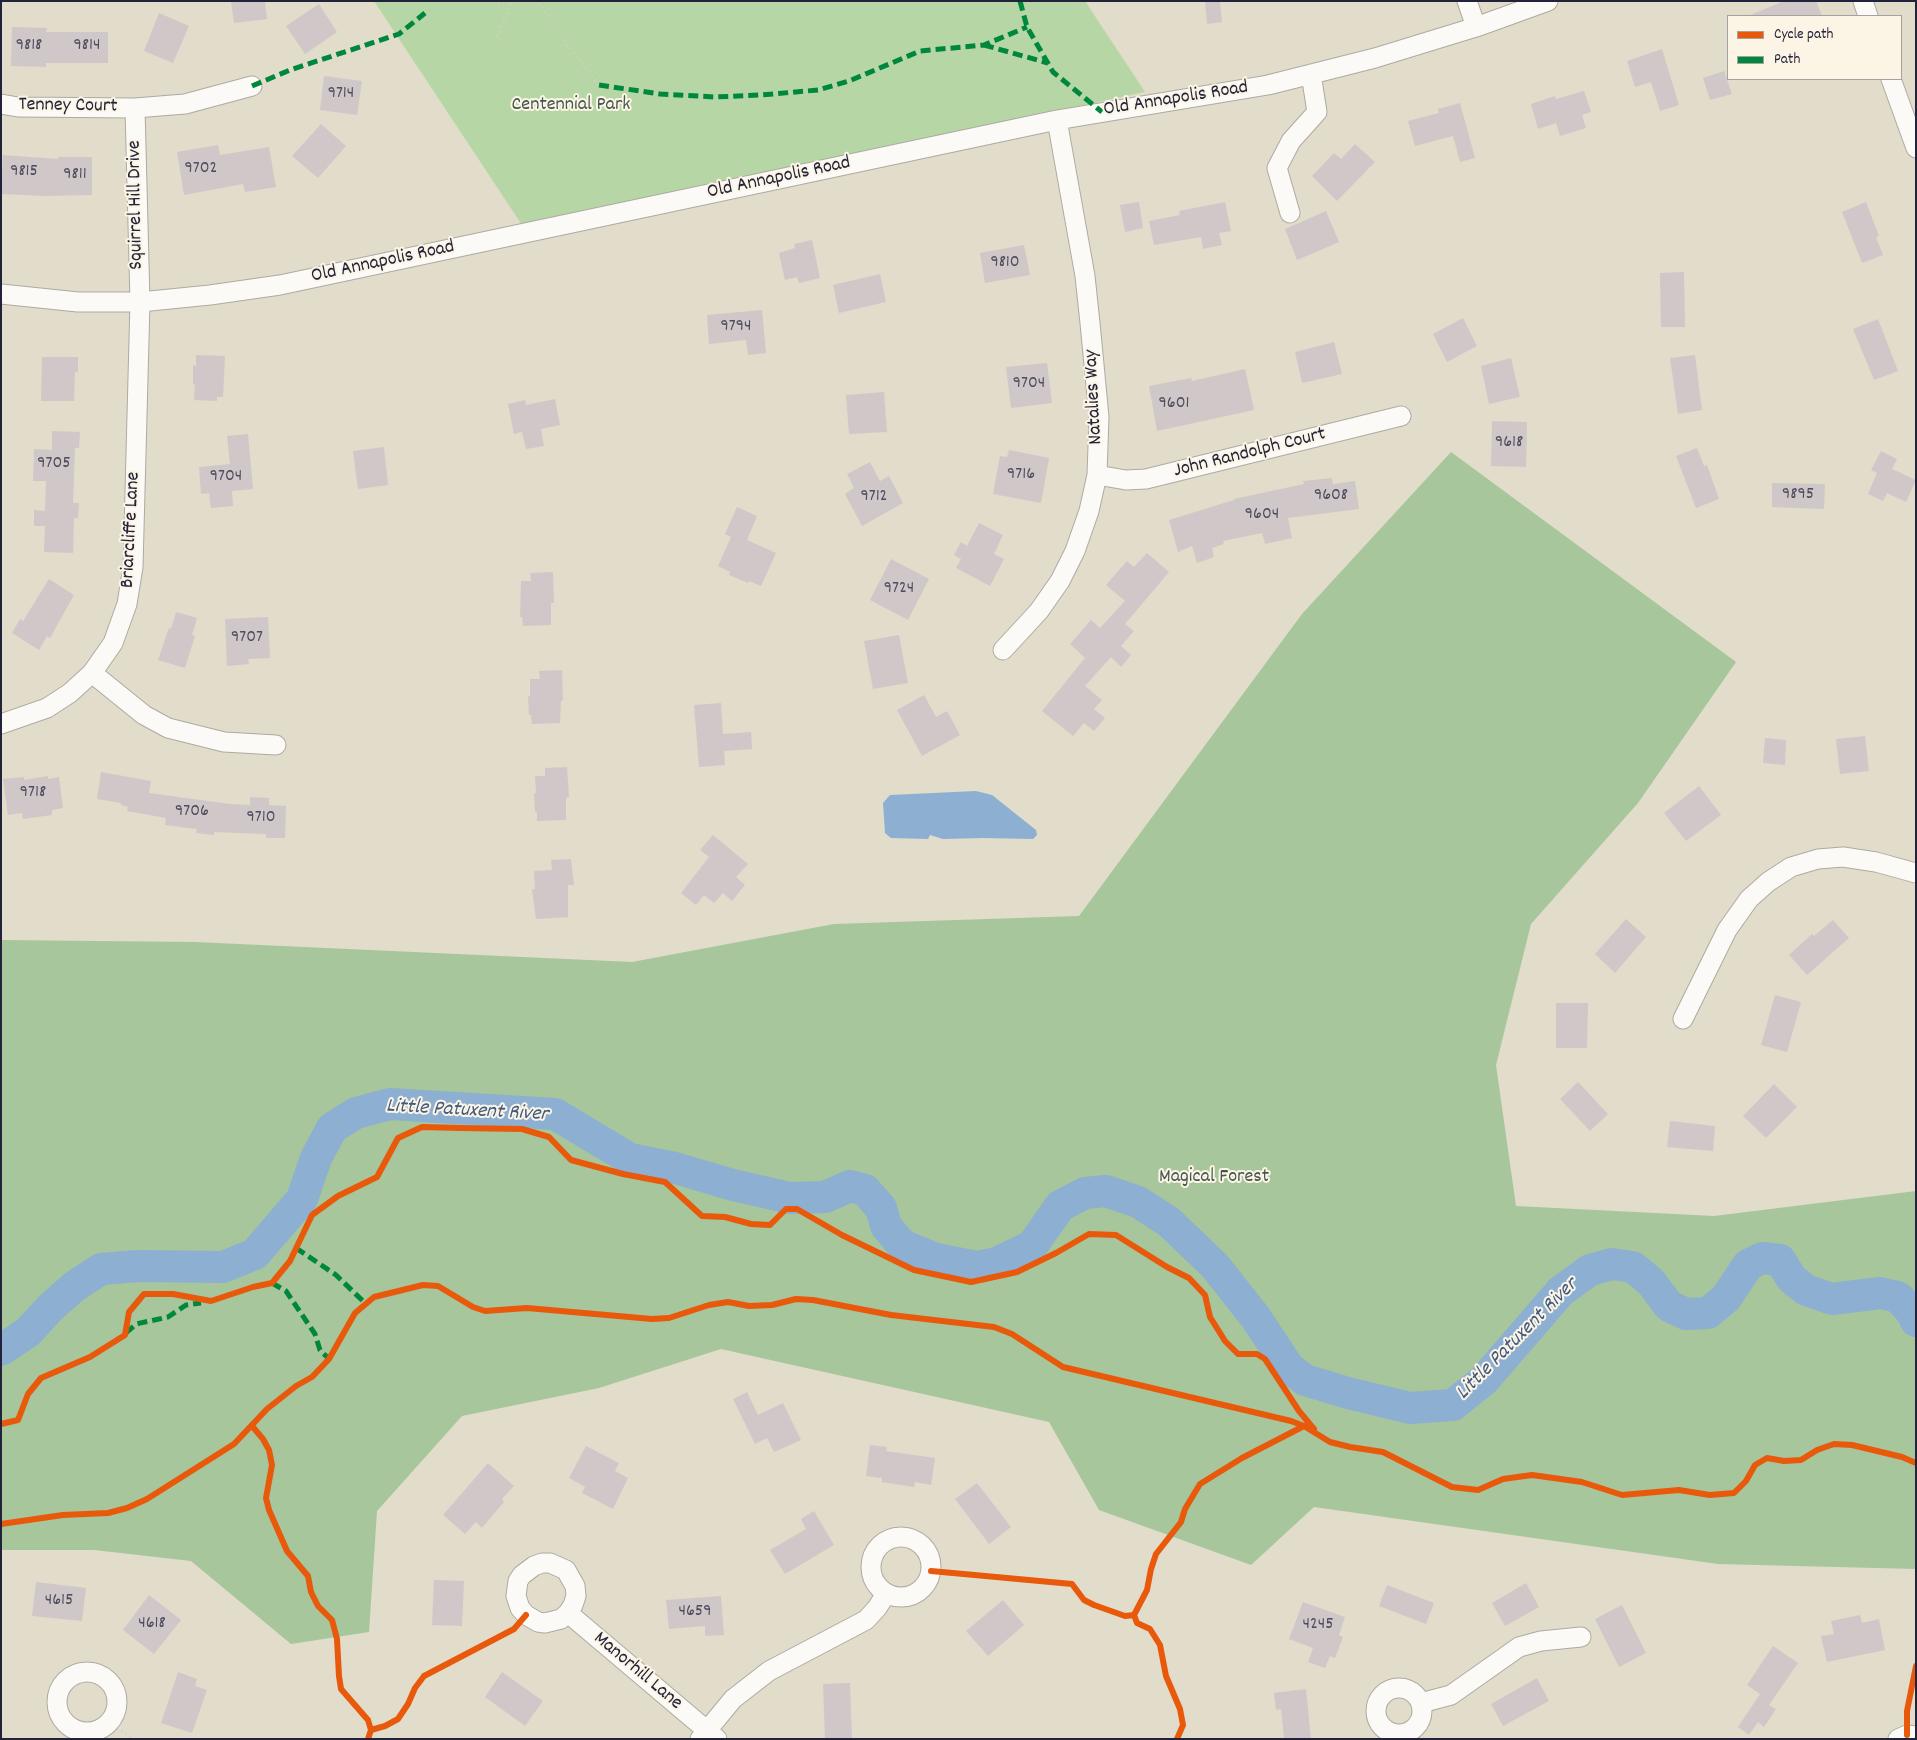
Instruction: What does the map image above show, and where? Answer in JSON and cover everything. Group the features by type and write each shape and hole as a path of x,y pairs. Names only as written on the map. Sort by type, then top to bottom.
{"street":[{"path":"1467,1 1476,27"},
{"name":"Old Annapolis Road","path":"1,294 78,302 140,302 280,285 1057,120 1268,85 1375,58 1476,27 1548,1"},
{"path":"1863,1 1868,15"},
{"path":"1290,213 1277,168 1291,141 1317,112 1311,74"},
{"path":"1891,80 1916,148"},
{"name":"Tenney Court","path":"1,104 18,107 135,108 185,104 252,86"},
{"name":"Squirrel Hill Drive","path":"135,108 140,302"},
{"name":"Natalies Way","path":"1003,650 1039,611 1060,581 1075,551 1089,511 1097,475 1099,417 1085,276 1057,120"},
{"name":"Briarcliffe Lane","path":"1,724 47,708 70,693 92,673 113,643 127,604 133,567 140,302"},
{"name":"John Randolph Court","path":"1097,475 1126,480 1146,479 1401,416"},
{"path":"92,673 144,715 168,728 224,742 276,745"},
{"path":"1683,1019 1728,930 1749,899 1768,882 1791,867 1818,859 1844,858 1876,862 1916,873"},
{"path":"900,1536 914,1540 924,1548 930,1560 931,1571 923,1587 910,1596 899,1598 886,1594 875,1584 871,1572 871,1560 877,1548 887,1540 900,1536"},
{"path":"542,1563 558,1566 566,1570 575,1586 576,1596 568,1613 554,1622 545,1623 538,1622 526,1615 517,1601 516,1590 518,1581 528,1569 542,1563"},
{"path":"708,1736 733,1699 768,1671 866,1620 886,1594"},
{"name":"Manorhill Lane","path":"568,1613 708,1736"},
{"path":"1421,1703 1451,1695 1519,1647 1541,1641 1581,1637"},
{"path":"85,1672 99,1674 115,1690 117,1700 116,1712 109,1723 98,1731 83,1736 63,1721 58,1713 56,1700 61,1686 72,1676 85,1672"},
{"path":"1395,1687 1405,1688 1416,1694 1421,1703 1422,1714 1414,1735 1401,1735 1389,1732 1380,1726 1375,1716 1376,1705 1383,1693 1395,1687"}],"path":[{"path":"488,1 511,3 520,1"},
{"path":"529,1 538,4 551,18 566,42 599,85"},
{"path":"497,37 511,3"},
{"path":"1,1524 63,1515 108,1513 127,1508 146,1499 234,1444 267,1408 296,1386 312,1377 329,1359 356,1313 374,1297 423,1285 438,1286 473,1308 485,1311 527,1308 652,1319 669,1318 709,1305 728,1302 748,1306 772,1305 796,1299 813,1300 891,1314 994,1327 1012,1334 1063,1366 1291,1421 1304,1426 1330,1442 1383,1452 1452,1487 1478,1490 1503,1479 1532,1475 1582,1482 1622,1495 1679,1490 1710,1495 1734,1493 1746,1481 1755,1465 1767,1458 1784,1461 1801,1460 1817,1450 1834,1444 1852,1445 1916,1463"},
{"path":"252,1426 264,1439 269,1450 272,1465 266,1498 269,1510 287,1551 308,1576 311,1592 318,1606 332,1620 337,1639 341,1689 368,1720 371,1730 368,1739"},
{"path":"1177,1739 1182,1725 1180,1709 1166,1676 1160,1645 1150,1629 1137,1623 1134,1615 1147,1590 1156,1554 1181,1522 1185,1509 1200,1484 1242,1458 1304,1426"},
{"path":"931,1571 1072,1584 1084,1600 1094,1605 1125,1616 1134,1615"},
{"path":"371,1730 385,1726 398,1719 424,1676 514,1629 526,1615"},
{"path":"1907,1737 1907,1711 1916,1666"},
{"path":"109,1723 134,1739"}],"green space":[{"name":"Centennial Park","path":"374,1 1085,1 1145,92 522,225"},
{"name":"Magical Forest","path":"1451,452 1736,662 1638,803 1531,924 1496,1065 1516,1206 1714,1216 1916,1191 1916,1569 1718,1564 1314,1507 1251,1565 1099,1510 1049,1422 721,1349 599,1388 462,1416 377,1511 369,1632 291,1644 191,1561 94,1550 1,1550 1,940 195,942 632,962 834,924 1079,916 1302,614"}],"water":[{"path":"976,791 992,795 1036,830 1037,835 1033,839 943,839 930,835 928,839 891,838 885,833 883,803 890,795"}],"building":[{"path":"231,1 265,1 267,19 234,23"},
{"path":"1205,1 1220,1 1222,22 1207,24"},
{"path":"1784,1 1816,1 1822,15 1750,15"},
{"path":"319,4 337,32 305,54 286,26"},
{"path":"159,13 189,26 173,63 144,51"},
{"path":"12,27 47,28 46,32 108,32 108,63 46,63 46,67 11,66"},
{"path":"1662,49 1679,105 1660,111 1651,82 1635,87 1627,61"},
{"path":"1724,71 1732,94 1710,100 1703,78"},
{"path":"324,76 362,81 357,115 320,110"},
{"path":"1584,91 1591,112 1582,115 1586,128 1560,136 1556,123 1538,129 1531,104 1555,96 1556,99"},
{"path":"1460,103 1475,158 1460,162 1453,136 1415,146 1408,121 1439,113 1438,109"},
{"path":"321,124 346,146 318,178 292,156"},
{"path":"1355,144 1375,162 1337,201 1312,176 1334,153 1341,159"},
{"path":"218,145 220,155 269,147 276,187 245,192 243,184 184,195 177,152"},
{"path":"3,155 58,159 58,157 92,157 92,195 45,196 1,194"},
{"path":"1139,202 1143,228 1125,232 1120,205"},
{"path":"1225,202 1231,231 1219,233 1222,245 1203,249 1201,237 1154,245 1149,221 1180,215 1179,211"},
{"path":"1866,202 1879,236 1876,237 1883,255 1862,263 1842,212"},
{"path":"1326,211 1339,242 1297,260 1285,229"},
{"path":"812,240 820,278 799,283 797,277 785,280 779,253 795,248 794,244"},
{"path":"1024,245 1030,275 985,283 980,253"},
{"path":"1684,272 1685,327 1661,327 1660,273"},
{"path":"880,274 886,302 839,313 833,285"},
{"path":"762,310 766,353 748,355 746,340 709,344 707,315"},
{"path":"1463,318 1477,346 1447,362 1433,334"},
{"path":"1878,319 1898,371 1874,380 1853,329"},
{"path":"1334,342 1342,374 1302,383 1295,352"},
{"path":"196,355 225,356 223,397 217,397 217,401 194,400 193,365 196,366"},
{"path":"1695,355 1702,410 1678,414 1670,358"},
{"path":"42,357 78,357 78,372 75,372 74,401 41,401"},
{"path":"1511,358 1520,397 1489,404 1481,366"},
{"path":"1047,363 1052,403 1011,408 1006,367"},
{"path":"1245,369 1254,410 1157,431 1149,386 1191,378 1192,381"},
{"path":"884,392 887,432 849,434 846,395"},
{"path":"555,399 560,425 541,429 544,446 526,449 522,432 514,434 508,404 525,400 526,405"},
{"path":"1492,421 1527,422 1526,467 1491,466"},
{"path":"52,431 80,432 79,448 75,448 73,503 79,503 78,518 74,518 73,553 44,552 45,526 34,526 34,510 45,511 46,481 33,481 34,449 52,450"},
{"path":"248,434 253,489 232,491 233,506 211,508 209,493 201,494 199,467 230,464 227,436"},
{"path":"384,447 388,485 358,489 353,451"},
{"path":"1697,448 1704,466 1707,465 1719,499 1696,508 1676,456"},
{"path":"1009,450 1049,458 1041,503 993,494 1000,456 1007,457"},
{"path":"1881,451 1897,459 1892,469 1916,480 1906,502 1887,493 1883,501 1868,494 1877,473 1871,470"},
{"path":"870,462 880,481 889,476 903,503 862,526 845,494 854,488 847,474"},
{"path":"1332,478 1333,484 1355,481 1359,509 1288,518 1292,538 1265,544 1262,533 1223,541 1224,544 1212,548 1214,557 1197,563 1192,546 1178,552 1169,520 1234,499 1304,484 1303,481"},
{"path":"1772,483 1825,484 1824,509 1772,507"},
{"path":"737,507 757,516 747,540 776,553 761,586 729,575 730,572 718,566 731,537 725,534"},
{"path":"979,523 1003,535 994,554 1004,559 990,586 956,568 961,559 954,555 961,542 967,546"},
{"path":"1147,553 1169,572 1125,624 1134,631 1121,646 1131,655 1121,667 1111,657 1085,686 1102,700 1094,709 1105,718 1094,731 1084,723 1073,736 1042,711 1085,658 1070,644 1091,620 1100,628 1125,601 1106,585 1127,561 1134,567"},
{"path":"891,559 929,579 908,620 870,600"},
{"path":"553,572 554,603 551,603 551,625 523,626 522,617 520,617 521,581 531,581 530,573"},
{"path":"49,579 74,595 50,638 47,636 39,650 12,633 20,619 23,621"},
{"path":"176,612 197,618 192,635 195,636 185,668 158,660"},
{"path":"268,617 270,658 248,659 249,664 227,666 225,619"},
{"path":"899,635 908,683 873,689 864,641"},
{"path":"562,670 563,700 561,701 560,723 532,724 531,715 529,715 528,696 530,696 530,679 540,679 539,671"},
{"path":"924,695 936,717 947,711 960,735 922,756 897,710"},
{"path":"721,703 723,734 751,732 752,749 724,751 725,765 699,767 694,705"},
{"path":"1865,736 1869,771 1840,774 1836,739"},
{"path":"1765,738 1786,740 1785,765 1763,763"},
{"path":"567,767 569,797 566,798 566,820 537,821 534,793 536,793 535,776 545,776 545,768"},
{"path":"101,772 151,781 149,793 250,805 250,797 269,798 269,805 286,806 285,838 266,838 266,834 214,832 214,835 196,833 197,829 165,825 166,818 127,811 128,807 121,805 121,803 97,799"},
{"path":"48,776 48,779 59,777 63,808 52,810 52,815 23,819 22,813 8,815 3,779 24,777 24,780"},
{"path":"1699,786 1721,815 1686,841 1664,813"},
{"path":"713,835 748,864 736,877 745,885 732,901 723,893 714,903 704,895 696,905 681,893 709,857 700,850"},
{"path":"571,859 574,885 568,885 568,917 536,919 532,889 535,889 534,871 552,870 551,860"},
{"path":"1626,919 1646,937 1615,973 1595,954"},
{"path":"1833,920 1849,938 1807,975 1789,955 1812,934 1814,936"},
{"path":"1775,995 1801,1002 1787,1052 1761,1045"},
{"path":"1556,1003 1588,1003 1587,1048 1556,1048"},
{"path":"1578,1082 1608,1114 1590,1131 1560,1099"},
{"path":"1774,1084 1797,1107 1766,1138 1743,1116"},
{"path":"1670,1121 1715,1126 1713,1151 1667,1147"},
{"path":"747,1392 758,1415 783,1403 801,1440 774,1452 767,1438 755,1444 733,1399"},
{"path":"870,1445 887,1447 886,1451 935,1458 931,1485 915,1482 914,1487 882,1482 882,1478 866,1476"},
{"path":"586,1446 619,1463 615,1471 628,1478 613,1509 582,1493 585,1487 569,1478"},
{"path":"488,1463 514,1486 502,1499 504,1502 482,1528 476,1522 465,1534 443,1515"},
{"path":"977,1483 1011,1527 989,1544 955,1499"},
{"path":"814,1511 834,1545 785,1574 770,1550 806,1529 801,1519"},
{"path":"434,1580 464,1581 462,1626 432,1625"},
{"path":"36,1582 86,1588 82,1621 32,1616"},
{"path":"1526,1583 1539,1607 1505,1626 1492,1603"},
{"path":"1387,1585 1434,1603 1426,1624 1379,1606"},
{"path":"149,1595 181,1620 154,1654 123,1630"},
{"path":"721,1596 724,1635 705,1636 705,1626 669,1629 666,1600"},
{"path":"1003,1600 1024,1625 988,1656 966,1631"},
{"path":"1303,1602 1345,1617 1339,1635 1343,1637 1335,1658 1330,1656 1325,1668 1308,1662 1313,1648 1289,1639"},
{"path":"1622,1605 1646,1653 1619,1667 1595,1619"},
{"path":"1860,1615 1862,1623 1879,1619 1885,1650 1827,1662 1821,1636 1834,1634 1831,1621"},
{"path":"1773,1646 1798,1663 1769,1705 1776,1709 1764,1727 1758,1722 1749,1735 1738,1727 1760,1694 1747,1685"},
{"path":"178,1672 197,1679 195,1686 207,1690 192,1733 161,1723"},
{"path":"502,1672 543,1701 525,1726 485,1697"},
{"path":"1537,1678 1549,1701 1503,1726 1491,1704"},
{"path":"850,1683 852,1739 825,1739 823,1684"},
{"path":"1306,1689 1311,1739 1284,1739 1281,1709 1276,1710 1274,1693"}],"waterway":[{"name":"Little Patuxent River","path":"1,1350 28,1332 51,1307 75,1286 101,1269 138,1266 223,1267 255,1254 302,1199 316,1158 332,1128 356,1113 390,1104 555,1114 630,1159 675,1168 733,1185 790,1198 825,1197 850,1186 865,1190 881,1208 886,1226 902,1245 936,1259 977,1267 997,1263 1032,1246 1060,1206 1085,1193 1106,1191 1138,1202 1169,1222 1215,1266 1256,1318 1289,1368 1305,1380 1410,1408 1453,1405 1484,1380 1561,1291 1590,1270 1612,1264 1633,1267 1651,1282 1669,1306 1686,1314 1708,1313 1726,1298 1748,1265 1762,1258 1780,1260 1792,1279 1806,1290 1832,1299 1880,1293 1898,1297 1911,1311 1916,1321"}],"marked path":[{"path":"1020,1 1027,27 1053,72 1102,112"},
{"path":"252,86 290,70 399,34 425,13"},
{"path":"599,85 660,94 715,97 818,90 849,81 920,51 984,45 1027,27"},
{"path":"984,45 1048,63"},
{"path":"296,1248 336,1275 366,1304"},
{"path":"272,1283 286,1291 315,1334 320,1350 329,1359"},
{"path":"126,1333 136,1324 168,1317 186,1305 201,1303"}],"cycle path":[{"path":"1,1424 18,1420 28,1394 41,1378 90,1357 125,1335 129,1312 144,1294 173,1294 211,1301 253,1287 272,1283 290,1261 312,1215 338,1196 377,1177 398,1138 422,1127 522,1129 549,1137 571,1160 623,1174 665,1182 702,1216 725,1217 751,1224 770,1225 786,1209 797,1209 842,1235 914,1270 971,1282 1017,1272 1089,1234 1116,1235 1167,1267 1189,1278 1205,1295 1210,1317 1225,1341 1238,1354 1257,1354 1265,1359 1299,1411 1314,1429"},
{"path":"1,1524 63,1515 108,1513 127,1508 147,1499 234,1444 267,1409 296,1386 312,1377 329,1359 355,1313 374,1297 423,1285 438,1286 473,1307 485,1311 527,1308 652,1319 669,1318 709,1305 728,1302 749,1306 772,1305 796,1299 813,1300 891,1315 994,1327 1012,1334 1063,1367 1291,1421 1304,1426 1330,1442 1383,1452 1452,1487 1478,1490 1503,1479 1532,1475 1582,1482 1622,1495 1679,1490 1710,1495 1734,1493 1746,1481 1755,1465 1767,1458 1784,1461 1801,1460 1817,1450 1834,1444 1852,1445 1902,1457 1916,1463"},
{"path":"252,1426 269,1450 272,1465 266,1498 269,1510 287,1551 308,1576 311,1592 318,1606 332,1620 337,1639 341,1689 368,1720 371,1730 368,1739"},
{"path":"1177,1739 1183,1725 1180,1709 1166,1676 1160,1645 1150,1629 1137,1623 1134,1615 1147,1590 1156,1554 1181,1522 1185,1509 1200,1484 1242,1458 1304,1426"},
{"path":"931,1571 1072,1584 1084,1600 1125,1616 1134,1615"},
{"path":"371,1730 385,1726 398,1719 424,1676 514,1629 526,1615"},
{"path":"1907,1735 1907,1711 1916,1666"}]}
